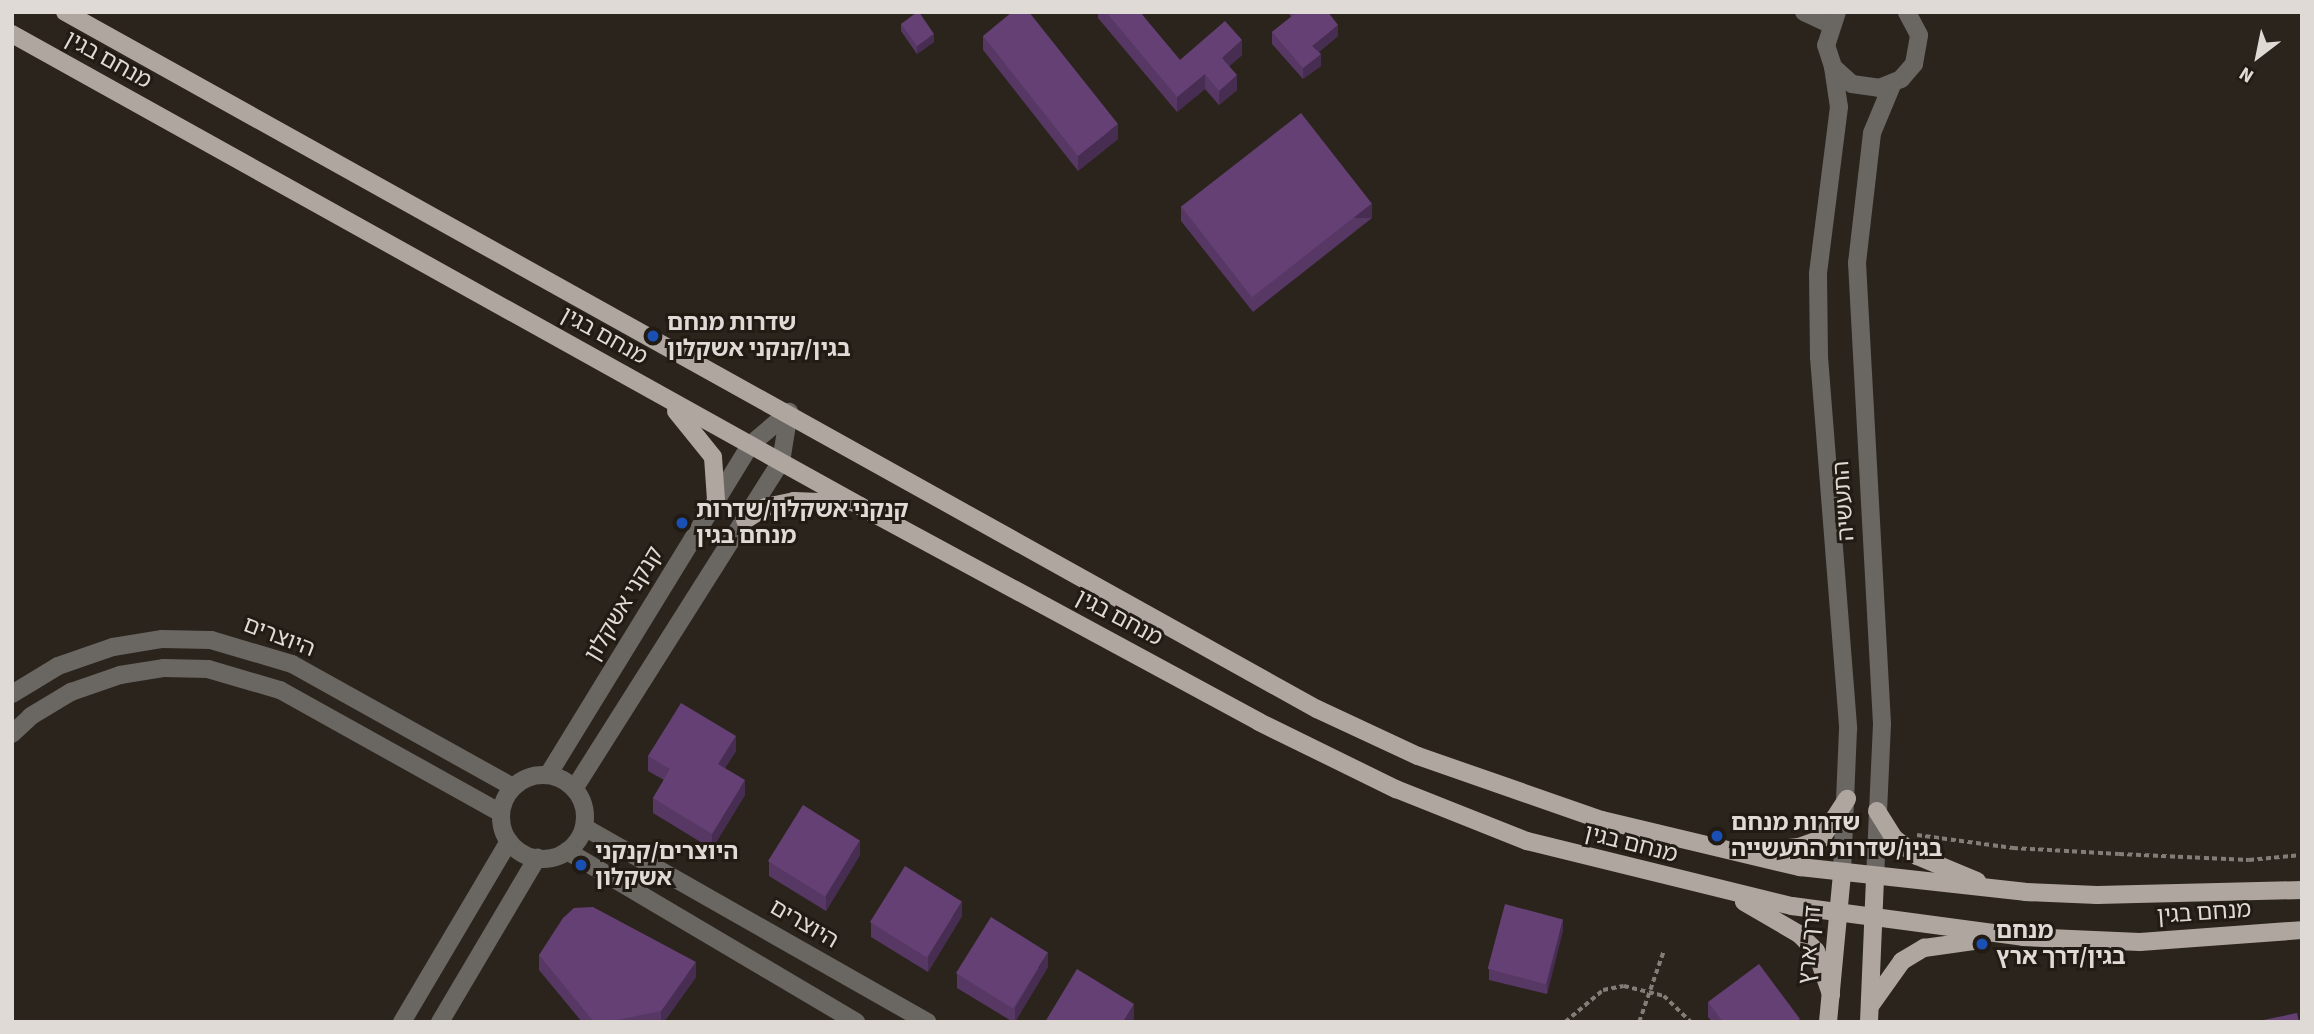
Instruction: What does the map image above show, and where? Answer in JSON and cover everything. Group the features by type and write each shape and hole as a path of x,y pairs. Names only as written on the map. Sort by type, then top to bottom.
{"main road":[{"name":"מנחם בגין","path":"65,12 789,412 1317,709 1418,756 1542,801 1713,850 1842,873 2025,892 2097,895 2302,890"},
{"name":"מנחם בגין","path":"12,34 860,506 1259,722 1396,789 1527,841 1726,892 1836,914 2023,937 2140,942 2302,930"},
{"path":"649,389 680,415 713,457 716,500"},
{"path":"745,520 766,507 794,501 827,500 860,506"},
{"path":"1713,850 1799,847 1821,839 1847,799"},
{"path":"1877,811 1894,838 1917,856 1966,879 2025,892"},
{"name":"דרך ארץ","path":"1828,1022 1836,914 1842,873"},
{"name":"התעשיה","path":"1874,919 1875,878"},
{"path":"1726,892 1800,934 1820,959 1830,995"},
{"path":"1870,1014 1874,919"},
{"path":"1870,1014 1902,961 1924,948 2023,937"}],"street":[{"path":"1804,12 1834,18"},
{"name":"התעשיה","path":"1875,878 1882,724 1857,263 1872,133 1892,85 1909,72 1919,50 1919,35 1908,12"},
{"name":"התעשיה","path":"1834,18 1826,45 1833,67 1839,107 1821,219 1819,356 1848,729 1842,873"},
{"path":"1833,67 1841,76 1865,88 1892,85"},
{"name":"קנקני אשקלון","path":"548,775 750,445 789,412"},
{"path":"574,789 781,462 789,412"},
{"name":"היוצרים","path":"12,694 58,666 113,647 162,639 211,640 292,664 513,787"},
{"path":"12,734 31,716 71,692 120,675 164,668 208,668 280,690 501,813"},
{"path":"548,775 574,789 581,801 584,827 567,851 537,858 509,841 501,813 513,787 533,776 548,775"},
{"name":"היוצרים","path":"584,827 927,1022"},
{"path":"402,1022 509,841"},
{"path":"567,851 856,1022"},
{"path":"440,1022 537,858"}],"path":[{"path":"1919,833 2013,848 2249,860 2302,855"},
{"path":"1639,1022 1664,950"},
{"path":"1565,1022 1603,990 1624,986 1664,996 1691,1022"}],"building":[{"path":"917,12 934,34 917,46 901,24"},
{"path":"1012,12 1029,12 1118,124 1078,156 983,36"},
{"path":"1106,12 1140,12 1180,60 1225,21 1242,40 1222,58 1237,75 1219,91 1205,74 1177,97"},
{"path":"1297,12 1328,12 1338,25 1312,46 1321,54 1303,68 1272,32"},
{"path":"1301,113 1372,204 1252,297 1181,207"},
{"path":"681,703 736,736 718,764 745,780 712,834 653,798 670,769 648,756"},
{"path":"803,805 860,841 825,896 768,861"},
{"path":"905,866 962,902 927,957 870,922"},
{"path":"1505,904 1563,920 1546,984 1488,969"},
{"path":"593,907 696,962 661,1011 607,1022 594,1022 539,955 563,918 574,908"},
{"path":"991,917 1048,953 1013,1008 956,973"},
{"path":"1759,964 1800,1019 1796,1022 1723,1022 1708,1002"},
{"path":"1077,969 1134,1004 1123,1022 1045,1022"},
{"path":"2297,1013 2299,1022 2254,1022"}],"place":[{"name":"שדרות מנחם בגין/קנקני אשקלון","path":"653,336"},
{"name":"קנקני אשקלון/שדרות מנחם בגין","path":"682,523"},
{"name":"שדרות מנחם בגין/שדרות התעשייה","path":"1717,836"},
{"name":"היוצרים/קנקני אשקלון","path":"581,865"},
{"name":"מנחם בגין/דרך ארץ","path":"1982,944"}]}
